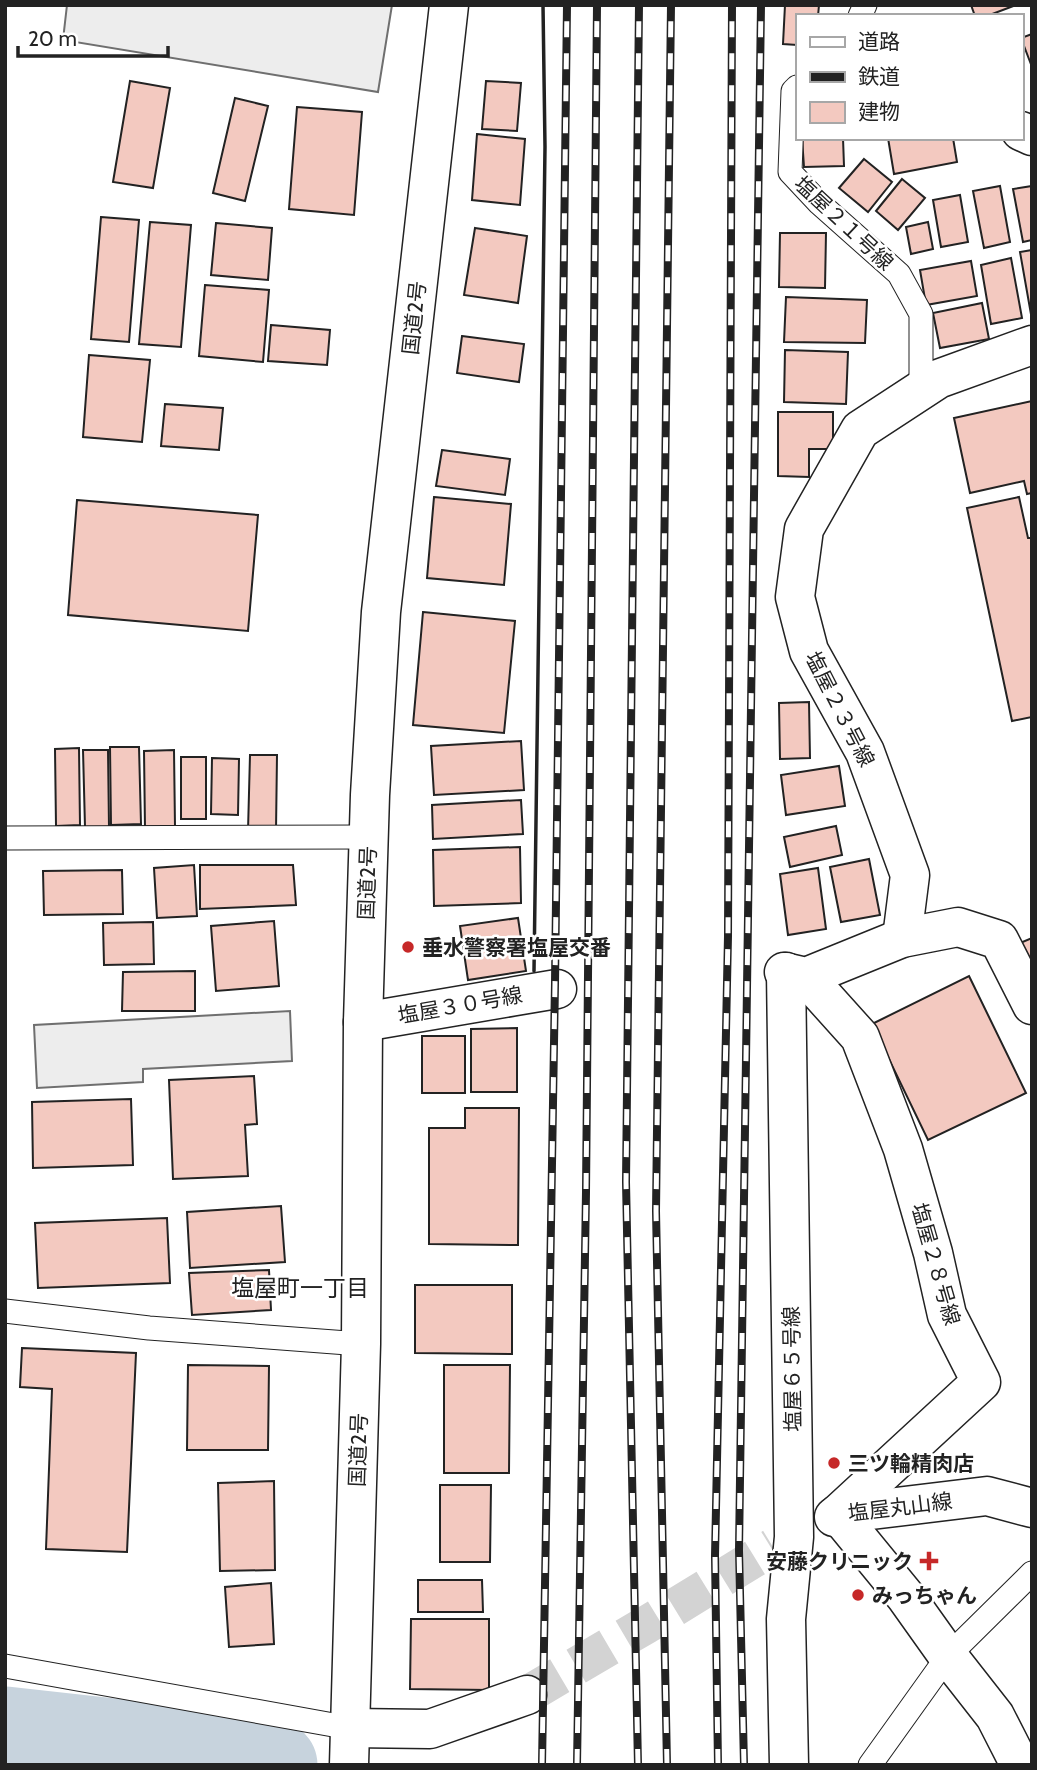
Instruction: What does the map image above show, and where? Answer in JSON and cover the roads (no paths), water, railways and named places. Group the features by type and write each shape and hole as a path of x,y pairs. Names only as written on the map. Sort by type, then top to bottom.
{"main road":[{"name":"国道2号","path":"350,1747 361,1344 363,1021 368,837 381,612 449,5"},
{"name":"塩屋２３号線","path":"902,939 910,875 865,752 809,651 795,597 804,529 860,430 938,379 1032,345"},
{"path":"788,973 902,939 958,927 999,940 1032,1005"},
{"name":"塩屋２８号線","path":"788,973 860,1037 903,1149 933,1253 947,1315 981,1382 838,1514"},
{"name":"塩屋６５号線","path":"788,973 784,1542 789,1765"},
{"name":"塩屋３０号線","path":"363,1021 557,989"},
{"name":"塩屋丸山線","path":"784,1542 838,1514 987,1496 1032,1508"},
{"path":"838,1514 906,1597 995,1716 1020,1765"},
{"path":"350,1747 430,1729 527,1695"}],"lane":[{"name":"塩屋２１号線","path":"795,89 790,172 819,203 899,274 921,314 920,390"},
{"path":"5,838 368,837"},
{"path":"5,1311 149,1328 361,1344"},
{"path":"870,1765 948,1656 1032,1573"},
{"path":"5,1667 350,1747"}],"waterway":[{"path":"5,1731 203,1753 273,1765"}],"tunnel":[{"path":"527,1695 773,1547"}],"railway":[{"path":"542,1765 567,5"},
{"path":"577,1765 586,1192 597,5"},
{"path":"638,1765 626,1182 639,5"},
{"path":"667,1765 656,1211 671,5"},
{"path":"718,1765 715,1556 728,936 732,5"},
{"path":"744,1765 739,1550 761,5"}],"place":[{"name":"垂水警察署塩屋交番","path":"408,947"},
{"name":"三ツ輪精肉店","path":"834,1463"},
{"name":"安藤クリニック","path":"929,1561"},
{"name":"みっちゃん","path":"858,1595"}],"district":[{"name":"塩屋町一丁目","path":"300,1288"}]}
